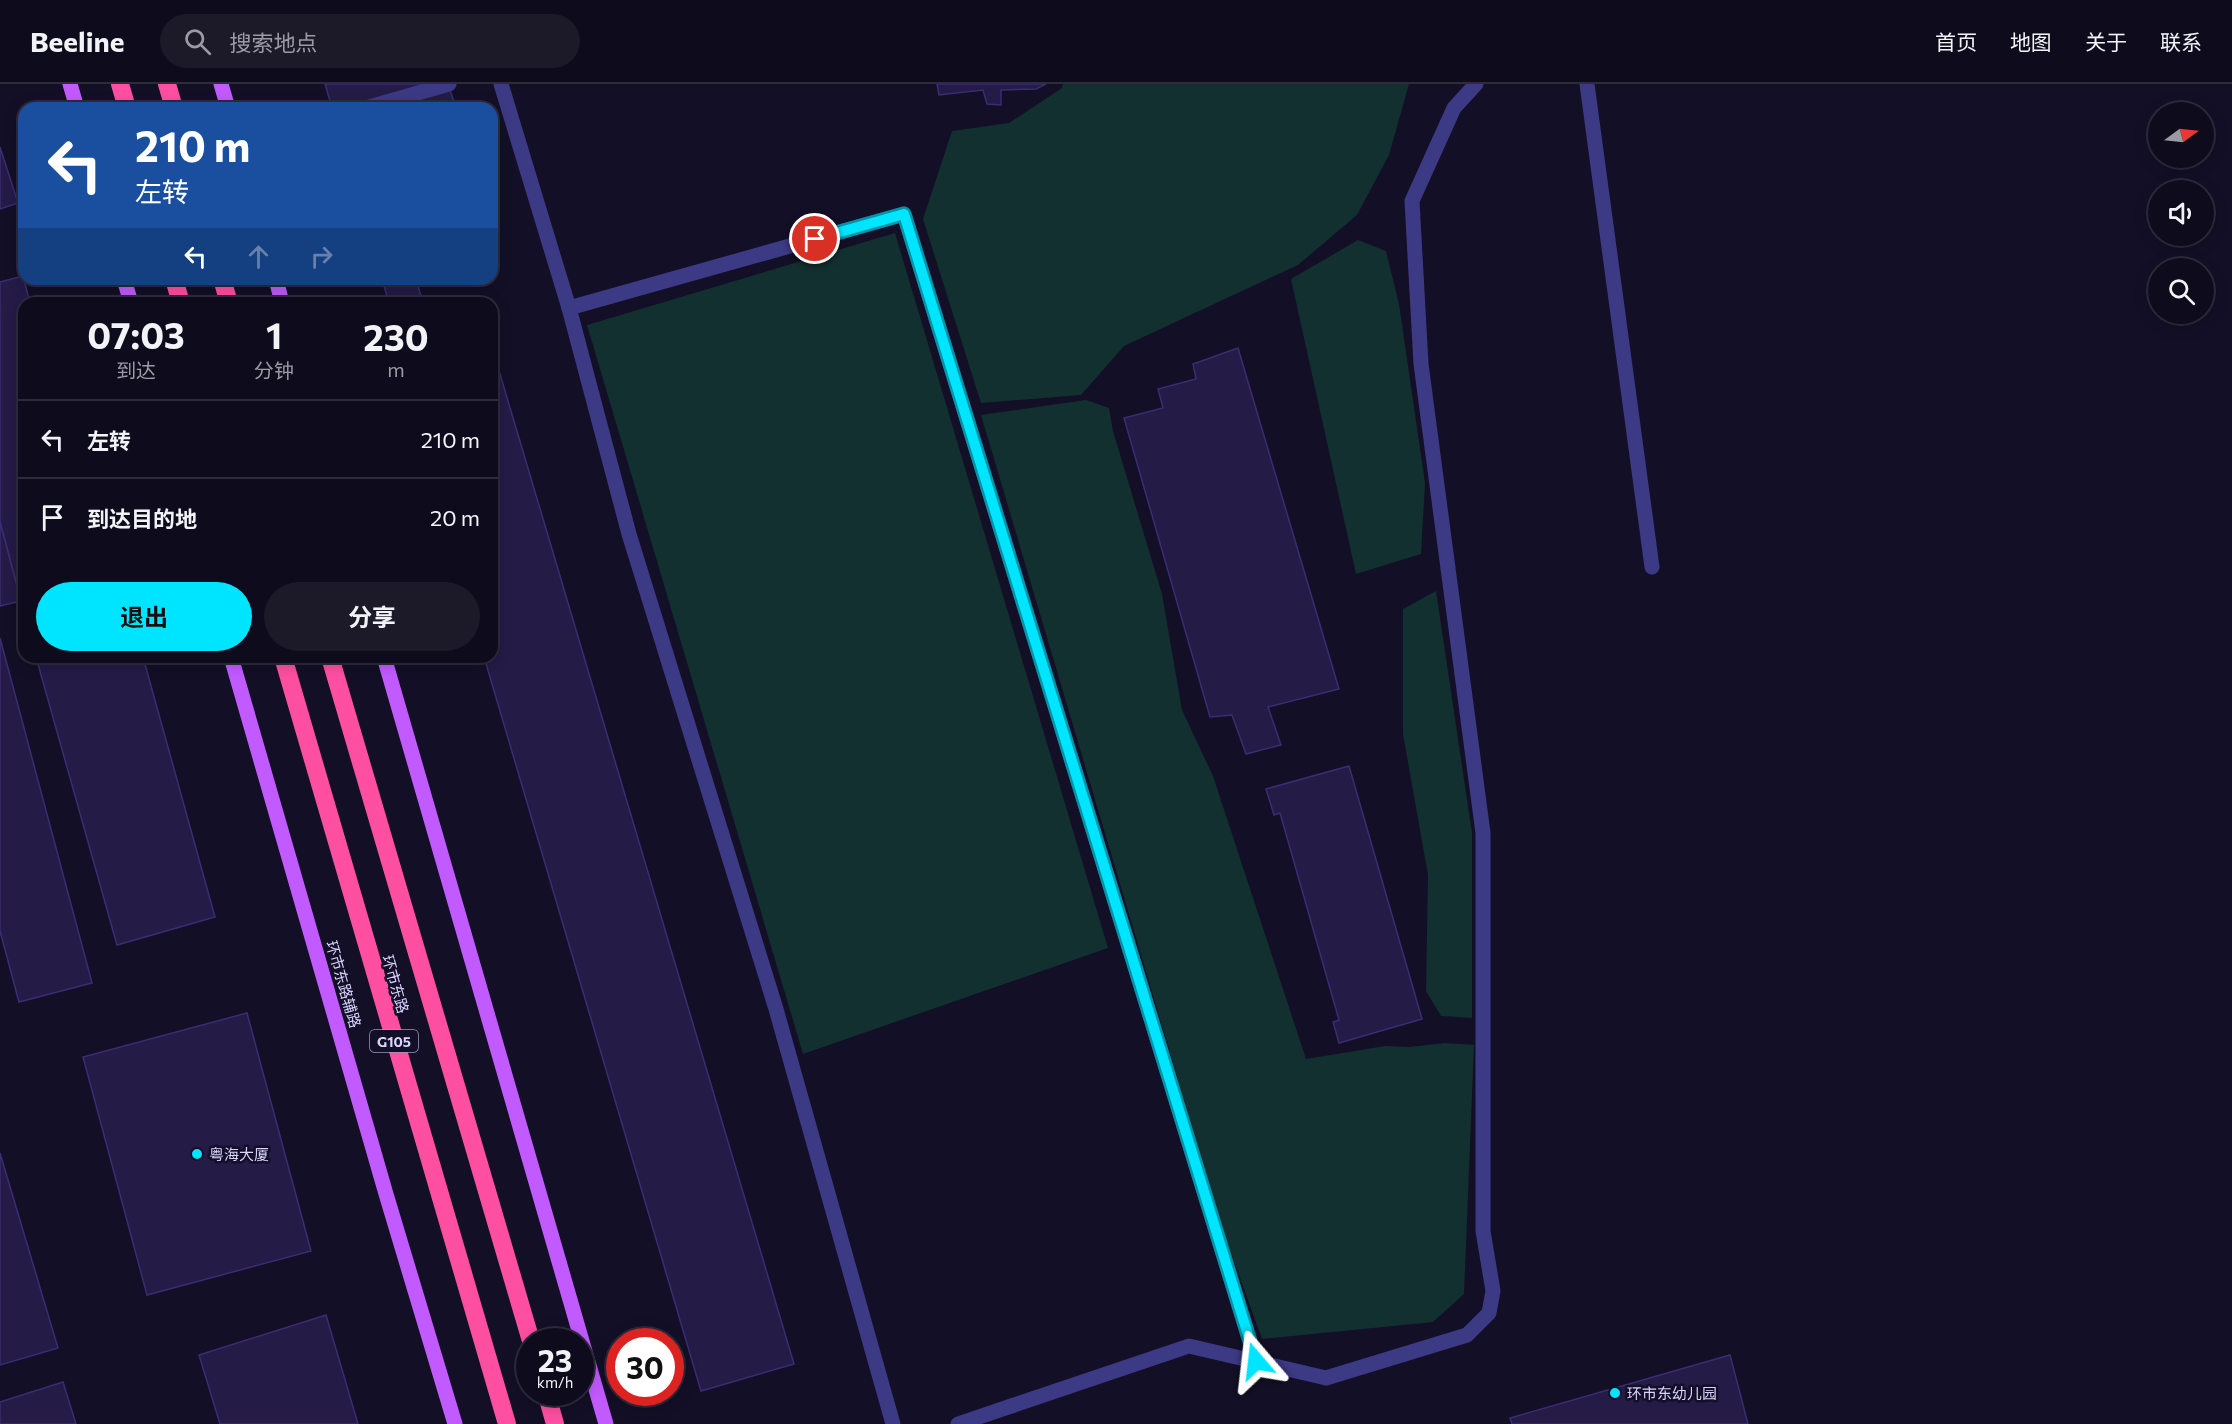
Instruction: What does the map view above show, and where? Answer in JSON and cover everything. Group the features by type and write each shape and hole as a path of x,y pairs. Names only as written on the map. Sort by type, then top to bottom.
{"highway":[{"path":"120,84 125,102"},
{"path":"167,84 172,102"},
{"name":"环市东路","path":"285,663 507,1424"},
{"name":"环市东路","path":"332,663 527,1328"},
{"path":"550,1406 555,1424"}],"main road":[{"path":"70,84 75,102"},
{"path":"221,84 226,102"},
{"name":"环市东路辅路","path":"233,663 455,1424"},
{"path":"386,663 606,1424"}],"street":[{"path":"387,102 449,84"},
{"path":"501,84 569,308 629,534 776,1009 893,1424"},
{"path":"958,1424 1189,1346 1326,1377 1467,1335 1489,1313 1493,1291 1483,1232 1483,833 1421,364 1412,201 1454,108 1476,84"},
{"path":"1587,84 1652,567"},
{"path":"569,308 904,214 1256,1361"}],"green space":[{"path":"1063,84 1409,84 1389,155 1357,215 1298,265 1124,346 1081,395 981,403 923,219 952,131 1009,123 1062,88"},
{"path":"895,233 1108,948 803,1054 587,325"},
{"path":"1358,240 1386,251 1399,304 1425,483 1421,554 1356,574 1291,279"},
{"path":"1086,400 1109,408 1113,431 1162,594 1182,710 1213,776 1306,1059 1385,1046 1409,1047 1445,1043 1474,1045 1464,1294 1433,1322 1262,1339 1222,1228 981,415"},
{"path":"1436,591 1472,833 1472,1018 1441,1016 1426,991 1428,875 1403,734 1403,609"}],"building":[{"path":"325,84 448,84 454,102 330,102"},
{"path":"937,84 1046,84 1036,89 1001,90 1001,105 987,104 983,90 939,95"},
{"path":"0,147 18,203 0,209"},
{"path":"18,277 18,285 25,285 28,297 18,297 18,590 0,522 0,282"},
{"path":"384,285 418,285 421,297 387,297"},
{"path":"1238,348 1339,689 1268,707 1281,745 1246,754 1232,715 1210,717 1124,418 1163,408 1158,389 1196,379 1193,364"},
{"path":"498,367 794,1364 701,1391 486,663 498,663"},
{"path":"0,522 18,590 18,602 0,606"},
{"path":"0,638 92,983 19,1002 0,931"},
{"path":"38,663 145,663 215,917 117,945"},
{"path":"1349,766 1422,1019 1339,1043 1333,1022 1339,1020 1280,813 1274,815 1266,789"},
{"name":"粤海大厦","path":"247,1013 311,1251 147,1295 83,1057"},
{"path":"0,1153 58,1348 0,1365"},
{"path":"326,1315 358,1424 220,1424 199,1355"},
{"path":"1730,1355 1748,1424 1512,1424 1510,1418"},
{"path":"63,1382 76,1424 0,1424 0,1402"}],"place":[{"name":"粤海大厦","path":"197,1154"},
{"name":"环市东幼儿园","path":"1615,1393"}],"route":[{"path":"815,239 904,214 1256,1361"}]}
